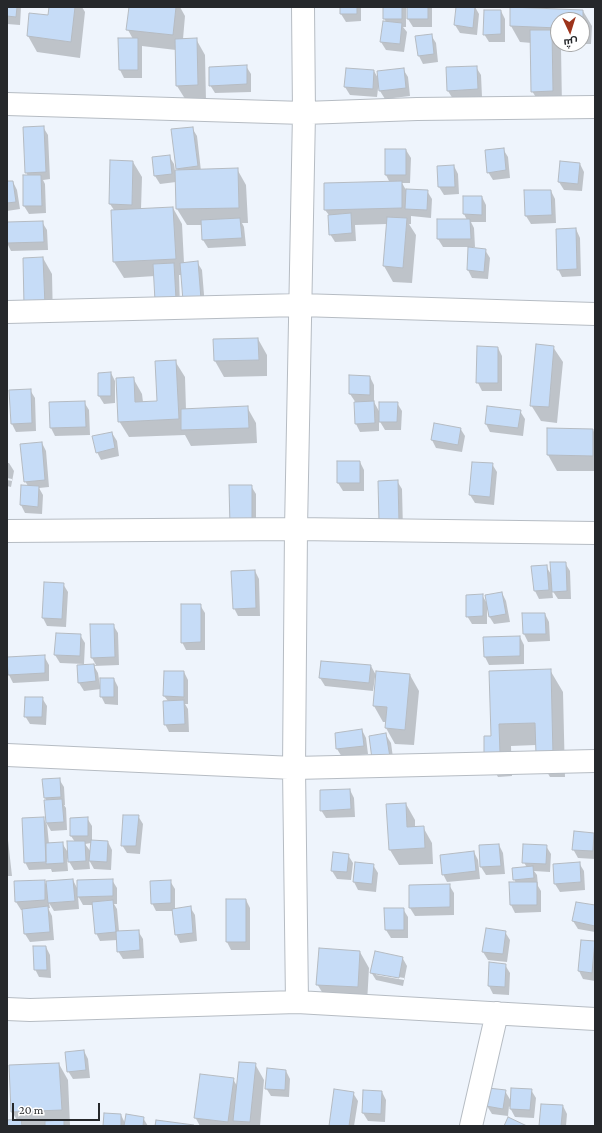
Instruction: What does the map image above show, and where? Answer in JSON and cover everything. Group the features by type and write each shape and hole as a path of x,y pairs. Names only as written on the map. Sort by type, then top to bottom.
{"street":[{"path":"297,1002 294,768 296,529 304,113 303,7"},
{"path":"7,104 304,113 417,109 595,107"},
{"path":"7,312 300,305 595,314"},
{"path":"7,531 296,529 595,532"},
{"path":"7,755 294,768 595,761"},
{"path":"7,1009 30,1010 297,1002 595,1019"},
{"path":"471,1126 497,1013"}],"building":[{"path":"7,7 17,7 16,17 7,16"},
{"path":"49,7 75,7 71,42 27,36 29,13 48,15"},
{"path":"129,7 176,7 173,35 126,30"},
{"path":"340,7 357,7 357,14 340,14"},
{"path":"383,7 402,7 402,19 383,19"},
{"path":"407,7 428,7 428,19 407,19"},
{"path":"456,7 475,7 473,28 454,25"},
{"path":"510,7 583,10 583,12 550,12 550,28 510,26"},
{"path":"484,10 501,10 501,34 483,35"},
{"path":"383,21 402,23 400,44 380,42"},
{"path":"530,30 550,30 550,52 552,52 553,91 531,92"},
{"path":"432,34 434,54 418,56 415,36"},
{"path":"118,38 138,38 138,70 119,70"},
{"path":"197,38 198,85 176,86 175,39"},
{"path":"247,65 247,84 209,86 209,67"},
{"path":"477,66 478,89 447,91 446,67"},
{"path":"346,68 374,70 373,89 344,87"},
{"path":"404,68 406,88 379,91 377,71"},
{"path":"44,126 46,172 25,173 23,127"},
{"path":"193,127 198,166 176,169 171,129"},
{"path":"504,148 506,170 487,173 485,150"},
{"path":"385,149 406,149 406,175 385,175"},
{"path":"170,155 172,174 154,176 152,157"},
{"path":"110,160 133,161 132,205 109,204"},
{"path":"560,161 580,163 578,184 558,182"},
{"path":"454,165 455,187 438,187 437,166"},
{"path":"238,168 239,208 176,209 175,170"},
{"path":"23,175 41,175 42,206 23,206"},
{"path":"7,181 13,181 16,202 7,203"},
{"path":"402,181 402,208 324,210 324,183"},
{"path":"406,189 428,190 427,210 405,209"},
{"path":"524,190 551,190 552,215 525,216"},
{"path":"463,196 482,196 482,215 463,214"},
{"path":"173,207 176,259 113,262 111,210"},
{"path":"351,213 352,233 329,235 328,215"},
{"path":"387,217 407,218 403,268 383,266"},
{"path":"240,218 242,238 202,240 201,220"},
{"path":"437,219 470,219 471,239 437,239"},
{"path":"43,221 44,242 7,243 7,222"},
{"path":"576,228 577,269 557,270 556,229"},
{"path":"468,247 486,249 484,272 467,270"},
{"path":"43,257 45,305 24,306 23,258"},
{"path":"198,261 201,299 183,301 180,263"},
{"path":"174,263 176,299 155,301 153,264"},
{"path":"258,338 259,360 214,361 213,339"},
{"path":"536,344 554,346 549,407 530,406"},
{"path":"477,346 498,347 498,383 476,383"},
{"path":"176,360 179,419 118,422 116,378 134,377 135,402 157,401 155,361"},
{"path":"111,372 111,396 98,396 98,373"},
{"path":"349,375 370,376 370,395 349,394"},
{"path":"31,389 32,423 11,424 9,390"},
{"path":"85,401 86,427 50,428 49,402"},
{"path":"374,401 375,423 355,424 354,402"},
{"path":"379,402 398,402 397,422 379,422"},
{"path":"248,406 249,428 181,430 181,409"},
{"path":"487,406 521,410 518,428 485,424"},
{"path":"434,423 461,428 458,445 431,440"},
{"path":"547,428 593,429 593,456 547,455"},
{"path":"112,432 115,448 96,453 92,436"},
{"path":"42,442 45,480 24,482 20,444"},
{"path":"337,461 360,461 360,483 337,483"},
{"path":"472,462 493,463 490,497 469,495"},
{"path":"398,480 399,522 379,522 378,481"},
{"path":"21,485 39,486 38,507 20,505"},
{"path":"229,485 252,485 252,526 230,526"},
{"path":"550,562 566,562 567,591 552,592"},
{"path":"547,565 549,590 534,591 531,566"},
{"path":"255,570 256,608 233,609 231,571"},
{"path":"44,582 64,583 62,619 42,618"},
{"path":"502,592 506,614 489,617 485,595"},
{"path":"483,594 483,616 466,617 466,595"},
{"path":"181,604 201,604 201,642 181,643"},
{"path":"522,613 545,613 546,634 523,634"},
{"path":"90,624 114,624 115,657 91,658"},
{"path":"56,633 81,634 80,656 54,655"},
{"path":"520,636 520,656 484,657 483,637"},
{"path":"45,655 45,673 8,675 7,657"},
{"path":"321,661 371,665 369,683 319,678"},
{"path":"94,664 96,681 78,683 77,665"},
{"path":"551,669 553,755 536,755 535,723 499,724 500,754 484,755 484,736 491,736 489,671"},
{"path":"164,671 184,671 184,697 163,696"},
{"path":"376,671 410,674 405,730 385,728 387,707 373,706"},
{"path":"100,678 114,678 114,697 100,697"},
{"path":"25,697 43,697 42,717 24,717"},
{"path":"184,700 185,724 164,725 163,701"},
{"path":"362,729 364,746 336,749 335,733"},
{"path":"386,733 390,757 372,759 369,736"},
{"path":"60,778 61,797 44,798 42,779"},
{"path":"350,789 351,809 320,811 320,790"},
{"path":"62,799 64,822 46,823 44,800"},
{"path":"406,803 407,827 424,826 425,848 389,850 386,804"},
{"path":"123,815 139,815 136,846 121,846"},
{"path":"44,817 46,862 24,863 22,818"},
{"path":"88,817 88,836 70,836 70,818"},
{"path":"574,831 594,833 593,851 572,850"},
{"path":"91,840 108,841 107,862 89,861"},
{"path":"67,841 85,841 86,861 68,862"},
{"path":"63,842 64,863 46,864 46,843"},
{"path":"499,844 501,866 480,867 479,845"},
{"path":"523,844 547,845 546,864 522,863"},
{"path":"474,851 476,871 442,875 440,855"},
{"path":"333,852 349,854 347,872 331,871"},
{"path":"355,862 374,864 372,884 353,882"},
{"path":"580,862 581,882 554,884 553,864"},
{"path":"533,866 534,878 513,880 512,868"},
{"path":"73,879 75,901 48,903 46,881"},
{"path":"113,879 113,896 77,897 77,880"},
{"path":"45,880 45,900 15,902 14,881"},
{"path":"171,880 171,903 151,904 150,881"},
{"path":"509,882 537,882 537,905 510,905"},
{"path":"450,884 450,907 409,908 409,885"},
{"path":"226,899 246,899 246,942 226,942"},
{"path":"113,900 116,932 95,934 92,902"},
{"path":"576,902 595,905 595,926 572,921"},
{"path":"48,906 50,932 24,934 22,909"},
{"path":"191,906 193,933 175,935 172,909"},
{"path":"384,908 404,908 404,930 385,930"},
{"path":"486,928 506,931 503,954 482,952"},
{"path":"139,930 140,950 117,952 116,931"},
{"path":"581,940 595,941 592,973 578,971"},
{"path":"33,946 46,946 47,970 34,970"},
{"path":"319,948 360,951 358,987 316,985"},
{"path":"375,951 403,957 399,978 370,973"},
{"path":"489,962 506,964 505,987 488,986"},
{"path":"84,1050 86,1070 67,1072 65,1052"},
{"path":"239,1062 256,1063 250,1122 233,1121"},
{"path":"59,1063 62,1110 11,1112 9,1065"},
{"path":"267,1068 286,1070 285,1090 265,1089"},
{"path":"200,1074 234,1078 228,1122 194,1118"},
{"path":"488,1088 506,1090 503,1109 486,1106"},
{"path":"511,1088 532,1089 530,1110 510,1109"},
{"path":"334,1089 354,1092 349,1126 329,1126"},
{"path":"363,1090 382,1091 381,1114 362,1113"},
{"path":"541,1104 563,1105 561,1126 539,1126"},
{"path":"104,1113 121,1114 121,1126 103,1126"},
{"path":"126,1114 144,1117 143,1126 124,1126"},
{"path":"508,1117 527,1126 504,1126"},
{"path":"21,1119 22,1126 7,1126 7,1120"},
{"path":"64,1120 64,1126 45,1126 45,1121"},
{"path":"156,1120 194,1125 194,1126 155,1126"}]}
